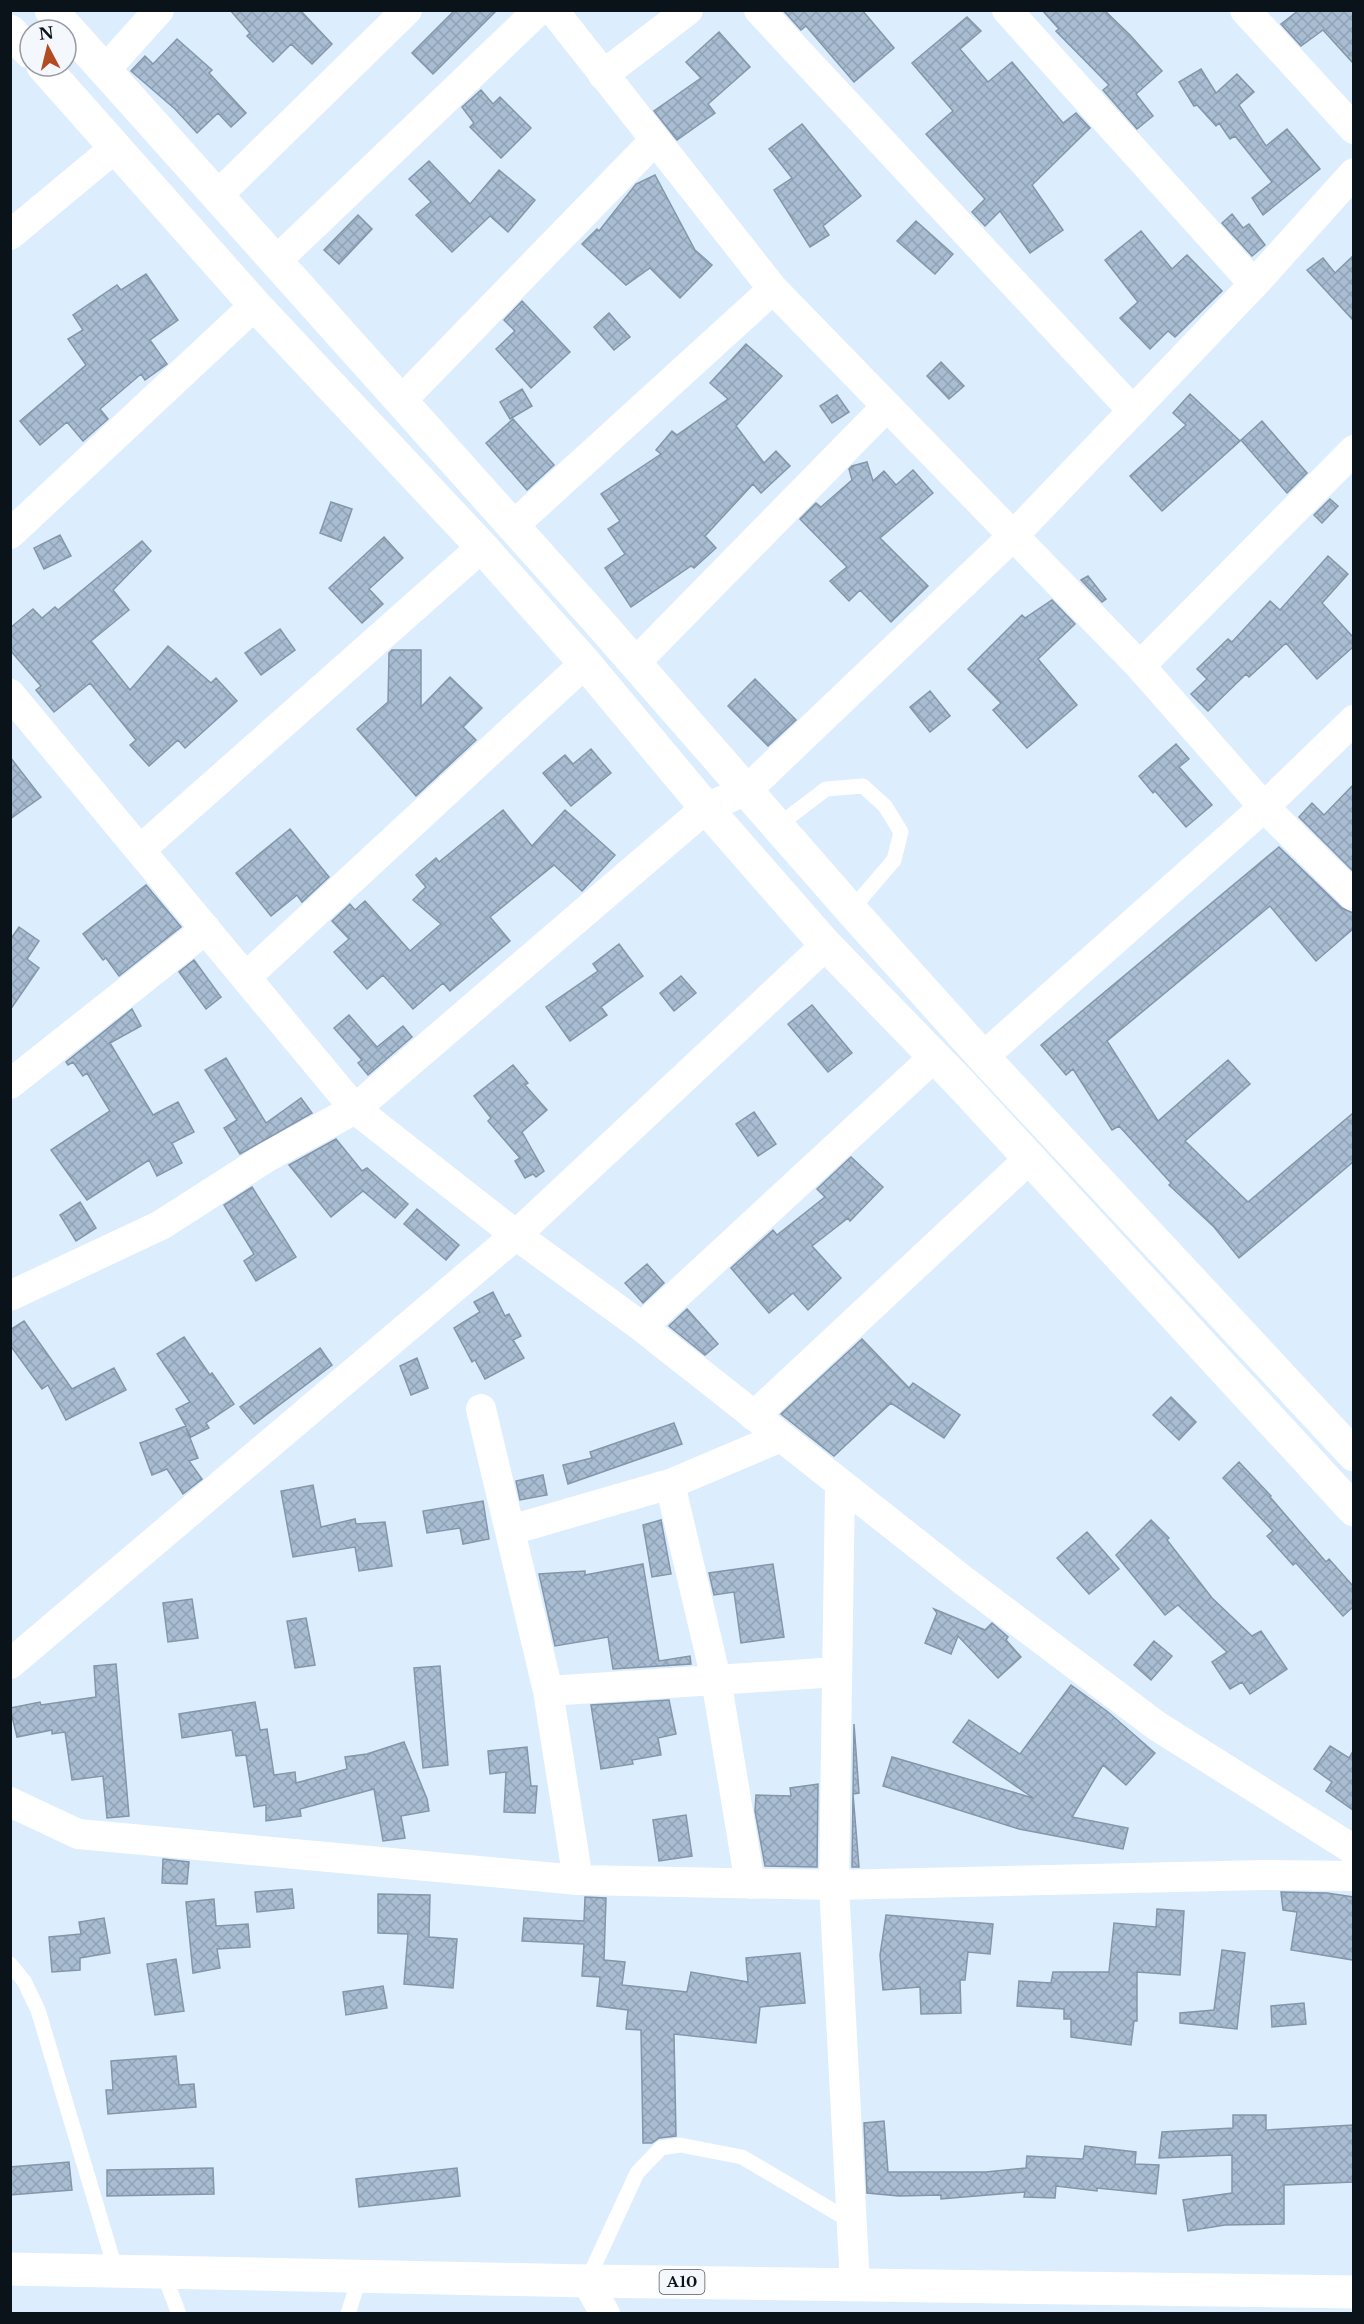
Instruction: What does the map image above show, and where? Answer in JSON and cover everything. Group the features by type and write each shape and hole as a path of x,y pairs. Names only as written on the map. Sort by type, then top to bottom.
{"main road":[{"path":"51,10 513,526 850,910 983,1057 1353,1455"},
{"path":"54,78 255,305 482,547 585,663 706,808 826,945 934,1057 1353,1510"},
{"name":"A10","path":"10,2269 587,2281 1353,2292"}],"street":[{"path":"105,70 159,10"},
{"path":"218,195 407,10"},
{"path":"276,261 539,10"},
{"path":"554,10 773,289 1140,666 1264,807 1350,884"},
{"path":"603,75 688,10"},
{"path":"759,10 1133,411"},
{"path":"1007,10 1254,284"},
{"path":"1245,10 1353,129"},
{"path":"401,402 655,140"},
{"path":"10,235 116,147"},
{"path":"10,1296 161,1225 267,1157 355,1108 706,808 747,790 1013,536 1254,284 1353,173"},
{"path":"513,526 773,289"},
{"path":"10,534 255,305"},
{"path":"634,664 887,406"},
{"path":"1140,666 1353,450"},
{"path":"140,850 482,547"},
{"path":"246,978 585,663"},
{"path":"10,694 355,1108 516,1235 642,1327 964,1581 1157,1726 1353,1850"},
{"path":"983,1057 1264,807 1353,720"},
{"path":"10,1084 206,929"},
{"path":"10,1664 516,1235 826,945"},
{"path":"642,1327 934,1057"},
{"path":"754,1416 1029,1159"},
{"path":"481,1409 548,1691 578,1880"},
{"path":"511,1530 670,1484 780,1437"},
{"path":"670,1484 716,1679 750,1884"},
{"path":"840,1484 834,1885 855,2285"},
{"path":"548,1691 837,1671"},
{"path":"10,1802 78,1834 578,1880 834,1885 1353,1876"},
{"path":"587,2281 605,2313"}],"lane":[{"path":"776,827 825,789 862,786 885,806 901,831 894,860 850,910"},
{"path":"10,1964 24,1981 38,2010 116,2271"},
{"path":"587,2281 637,2173 661,2148 680,2145 742,2157 852,2222"},
{"path":"163,2272 179,2313"},
{"path":"348,2313 360,2276"}],"building":[{"path":"230,10 300,10 332,44 312,64 291,44 273,62 247,36 250,33"},
{"path":"455,10 497,10 433,74 412,53"},
{"path":"783,10 862,10 894,48 854,82 806,26 801,30"},
{"path":"1042,10 1104,10 1162,71 1136,94 1153,116 1137,129 1103,90 1109,85 1056,31 1059,29"},
{"path":"1299,10 1353,10 1353,63 1323,30 1301,46 1281,24"},
{"path":"967,17 981,31 960,49 988,82 1012,62 1063,123 1076,113 1090,128 1032,185 1063,230 1030,253 1000,211 985,226 972,212 985,199 926,134 953,111 912,63"},
{"path":"719,32 750,67 708,104 715,113 677,140 654,111 701,78 686,62"},
{"path":"177,39 212,70 209,73 246,113 231,127 218,113 197,133 175,109 131,71 145,56 153,64"},
{"path":"1201,69 1216,93 1237,74 1254,92 1239,105 1266,146 1287,129 1320,169 1263,215 1252,198 1272,182 1235,136 1230,139 1219,123 1216,126 1197,105 1194,106 1179,82"},
{"path":"481,90 493,104 500,97 531,128 501,158 470,127 474,123 462,107"},
{"path":"802,124 861,196 823,226 829,235 810,247 774,190 792,178 769,149"},
{"path":"429,161 470,204 499,170 535,200 508,232 490,216 452,252 416,215 431,202 409,179"},
{"path":"655,175 695,250 712,265 680,298 650,268 626,285 582,244 597,229 599,231 636,184"},
{"path":"1232,214 1243,228 1249,224 1265,245 1252,256 1222,223"},
{"path":"358,215 372,229 339,264 324,250"},
{"path":"916,221 953,254 935,274 897,241"},
{"path":"1141,231 1172,269 1187,255 1222,291 1175,337 1168,331 1150,349 1120,318 1138,302 1105,260"},
{"path":"1353,256 1353,320 1307,270 1323,258 1335,273"},
{"path":"146,274 178,320 150,340 167,364 145,380 141,374 100,409 108,419 83,441 67,422 40,445 20,421 86,365 68,339 83,330 73,315 117,285 121,290"},
{"path":"522,301 570,352 531,388 496,349 515,331 504,320"},
{"path":"609,313 630,337 614,350 594,327"},
{"path":"746,344 782,376 736,426 764,463 776,451 790,466 761,493 753,484 705,536 716,548 694,568 691,566 631,607 605,568 625,554 608,529 620,521 601,494 661,454 656,450 672,431 677,435 728,399 710,383"},
{"path":"941,362 964,386 949,399 927,376"},
{"path":"522,389 532,406 510,419 500,402"},
{"path":"1190,394 1240,441 1162,511 1130,476 1186,425 1173,413"},
{"path":"837,395 849,412 832,423 820,406"},
{"path":"513,419 554,465 527,490 486,443"},
{"path":"1262,421 1307,473 1287,493 1241,440"},
{"path":"867,462 873,481 884,471 896,485 913,470 933,493 880,538 928,586 891,622 860,590 849,601 830,581 847,567 800,519 816,503 821,507 852,480 849,469 852,466"},
{"path":"1330,499 1338,506 1322,523 1314,515"},
{"path":"331,502 352,509 341,541 320,533"},
{"path":"60,535 71,556 44,569 34,548"},
{"path":"384,537 403,558 369,589 383,604 362,623 329,588"},
{"path":"142,541 151,551 113,590 129,610 91,641 130,690 168,646 211,683 216,678 237,701 185,748 178,740 149,766 130,745 136,740 90,683 54,712 36,690 41,686 10,650 10,628 33,609 42,618 55,607 58,610"},
{"path":"1328,556 1348,574 1322,603 1353,637 1353,647 1317,679 1286,643 1249,677 1246,674 1208,711 1191,694 1207,679 1197,669 1228,639 1232,642 1270,601 1280,610"},
{"path":"1088,576 1106,599 1102,602 1081,580"},
{"path":"1052,600 1075,624 1038,659 1077,705 1027,748 993,710 1001,703 968,669 1022,615 1025,618"},
{"path":"280,629 295,650 261,675 245,653"},
{"path":"392,650 421,650 421,707 450,677 482,708 463,727 476,740 416,796 357,729 388,702 389,653"},
{"path":"755,679 796,720 768,746 728,706"},
{"path":"930,691 950,716 930,732 910,707"},
{"path":"1176,744 1189,759 1179,767 1212,805 1186,827 1139,776"},
{"path":"591,749 611,773 571,806 543,773 565,755 573,764"},
{"path":"10,757 41,797 10,819"},
{"path":"1353,785 1353,871 1299,817 1312,803 1324,815"},
{"path":"503,810 532,846 565,810 615,855 582,891 554,865 490,917 510,941 450,991 443,983 413,1009 383,975 367,989 334,952 349,939 332,921 350,904 355,910 365,901 410,951 441,924 413,900 426,887 416,875 436,858 439,862"},
{"path":"290,829 329,877 302,902 297,895 271,916 236,873"},
{"path":"1279,847 1342,908 1353,913 1353,929 1316,961 1270,906 1107,1041 1158,1121 1228,1060 1250,1084 1185,1141 1248,1202 1353,1113 1353,1162 1239,1258 1214,1227 1169,1185 1171,1183 1119,1126 1112,1130 1073,1069 1066,1075 1041,1045"},
{"path":"146,885 181,927 119,976 106,958 103,960 83,934"},
{"path":"19,927 39,941 27,959 39,968 10,1010 10,940"},
{"path":"619,944 643,976 601,1007 607,1015 570,1041 546,1007 598,971 593,964"},
{"path":"194,960 221,997 206,1009 179,972"},
{"path":"681,976 696,993 674,1011 660,993"},
{"path":"812,1005 852,1053 828,1072 788,1024"},
{"path":"132,1009 141,1026 110,1043 153,1115 178,1102 194,1132 172,1143 182,1163 157,1176 149,1160 87,1200 51,1150 110,1111 87,1073 83,1076 73,1062 68,1065 66,1062"},
{"path":"349,1015 377,1047 403,1026 412,1037 368,1075 358,1063 362,1060 334,1028"},
{"path":"226,1058 266,1123 301,1098 312,1113 240,1154 224,1128 237,1120 205,1070"},
{"path":"513,1065 528,1083 525,1085 547,1110 522,1132 544,1171 536,1177 533,1174 525,1178 515,1161 520,1158 488,1121 491,1118 474,1096"},
{"path":"754,1112 776,1144 758,1156 736,1124"},
{"path":"336,1139 362,1171 367,1168 408,1204 395,1218 363,1191 331,1217 289,1165"},
{"path":"851,1157 883,1187 850,1221 848,1218 812,1246 841,1278 808,1310 793,1293 769,1313 731,1268 773,1230 777,1235 825,1197 817,1189"},
{"path":"252,1187 296,1257 256,1281 244,1261 254,1254 224,1205"},
{"path":"80,1202 96,1228 76,1241 60,1215"},
{"path":"417,1209 459,1245 446,1260 404,1224"},
{"path":"647,1264 664,1283 643,1303 625,1283"},
{"path":"493,1292 505,1316 509,1314 521,1336 513,1340 524,1358 485,1379 475,1360 472,1362 454,1328 480,1312 474,1302"},
{"path":"687,1309 718,1344 705,1355 669,1326"},
{"path":"24,1321 72,1389 114,1368 126,1390 66,1420 48,1385 42,1389 10,1345 10,1330"},
{"path":"184,1337 210,1375 212,1373 234,1404 206,1423 209,1428 191,1437 186,1428 198,1458 189,1461 202,1479 183,1494 167,1469 152,1475 140,1443 186,1426 176,1409 190,1402 157,1354"},
{"path":"862,1339 909,1388 913,1383 960,1415 944,1438 891,1403 834,1456 781,1414"},
{"path":"320,1348 332,1365 254,1424 240,1407"},
{"path":"417,1358 428,1388 411,1395 400,1366"},
{"path":"1171,1397 1196,1422 1179,1440 1153,1415"},
{"path":"674,1423 682,1444 568,1484 563,1465 592,1458 590,1452"},
{"path":"1239,1462 1271,1496 1326,1562 1329,1559 1353,1586 1353,1607 1343,1616 1296,1563 1293,1565 1267,1536 1273,1531 1223,1478"},
{"path":"543,1475 547,1495 520,1500 516,1481"},
{"path":"313,1485 321,1527 355,1519 356,1524 385,1522 392,1566 359,1571 355,1547 293,1557 281,1491"},
{"path":"483,1501 489,1539 463,1544 460,1528 427,1533 423,1511"},
{"path":"661,1520 671,1574 652,1577 643,1525"},
{"path":"1151,1520 1169,1538 1167,1540 1212,1598 1252,1636 1261,1631 1287,1669 1250,1694 1242,1682 1230,1689 1212,1662 1227,1652 1178,1605 1165,1615 1116,1555"},
{"path":"1087,1532 1119,1569 1089,1594 1057,1558"},
{"path":"643,1564 659,1661 690,1656 691,1664 613,1669 608,1637 555,1646 539,1574 585,1571 585,1575"},
{"path":"773,1564 784,1637 741,1643 734,1592 714,1595 709,1573"},
{"path":"192,1599 198,1638 168,1642 163,1603"},
{"path":"934,1609 985,1630 992,1623 1008,1637 1006,1640 1021,1657 998,1678 958,1636 951,1654 925,1643 937,1613"},
{"path":"306,1618 315,1665 295,1668 287,1621"},
{"path":"1154,1641 1172,1656 1151,1680 1134,1665"},
{"path":"116,1664 129,1816 107,1818 103,1776 72,1780 65,1732 52,1734 52,1730 17,1737 10,1708 40,1702 41,1705 96,1697 94,1666"},
{"path":"440,1666 448,1765 423,1768 414,1668"},
{"path":"1071,1685 1108,1712 1155,1753 1126,1785 1103,1765 1072,1817 1128,1828 1123,1849 1019,1829 883,1786 892,1757 1033,1798 953,1742 969,1720 1020,1754"},
{"path":"669,1700 676,1734 658,1738 661,1755 632,1760 633,1764 601,1769 591,1705"},
{"path":"255,1702 260,1730 267,1729 274,1775 295,1772 296,1783 347,1769 345,1757 367,1754 404,1742 427,1799 429,1811 401,1816 405,1838 383,1841 374,1789 300,1809 301,1816 266,1821 266,1805 254,1807 246,1755 236,1756 232,1730 182,1738 179,1714"},
{"path":"854,1724 859,1793 853,1794"},
{"path":"1330,1746 1349,1758 1353,1751 1353,1810 1326,1791 1332,1782 1314,1769"},
{"path":"527,1747 531,1786 537,1786 535,1813 504,1812 506,1772 490,1774 488,1751"},
{"path":"818,1784 817,1867 765,1866 755,1811 756,1795 791,1796 790,1788"},
{"path":"853,1794 859,1867 852,1867"},
{"path":"686,1815 692,1856 659,1861 653,1820"},
{"path":"163,1859 189,1862 187,1884 162,1883"},
{"path":"292,1889 294,1908 257,1912 255,1892"},
{"path":"1281,1892 1327,1893 1353,1897 1353,1960 1291,1950 1297,1912 1283,1910"},
{"path":"378,1894 430,1895 429,1937 457,1939 453,1988 404,1984 408,1934 378,1933"},
{"path":"585,1897 606,1898 604,1960 625,1962 622,1985 687,1992 691,1972 748,1982 746,1958 800,1953 805,2003 760,2007 756,2043 674,2034 676,2136 659,2138 652,2143 643,2143 641,2030 626,2029 628,2010 597,2006 600,1977 582,1976 584,1944 522,1941 524,1918 584,1921"},
{"path":"214,1899 216,1926 248,1924 250,1947 217,1949 220,1968 193,1973 186,1902"},
{"path":"1157,1909 1184,1911 1180,1975 1137,1972 1137,2021 1134,2021 1131,2045 1071,2037 1071,2019 1064,2019 1064,2009 1017,2006 1019,1981 1051,1983 1053,1972 1109,1972 1114,1923 1156,1927"},
{"path":"886,1915 993,1924 990,1954 968,1952 965,1980 960,1980 961,2013 921,2014 920,1987 883,1990 880,1955"},
{"path":"104,1918 110,1953 80,1958 80,1970 52,1972 49,1937 81,1934 79,1922"},
{"path":"1222,1950 1245,1953 1237,2029 1180,2023 1180,2013 1214,2010"},
{"path":"176,1959 184,2011 155,2015 147,1964"},
{"path":"383,1986 387,2008 346,2015 343,1992"},
{"path":"1304,2003 1306,2024 1272,2027 1271,2006"},
{"path":"176,2056 179,2085 194,2084 196,2107 108,2114 106,2090 113,2090 111,2061"},
{"path":"1233,2115 1266,2115 1266,2130 1353,2125 1353,2182 1284,2185 1284,2224 1225,2225 1188,2231 1183,2200 1232,2193 1232,2155 1159,2158 1162,2132 1233,2128"},
{"path":"884,2121 888,2172 986,2172 1026,2168 1027,2156 1083,2159 1085,2146 1136,2152 1135,2164 1159,2165 1156,2194 1056,2186 1055,2198 1024,2197 1025,2192 941,2199 941,2195 899,2196 867,2193 864,2123"},
{"path":"69,2162 72,2190 10,2195 10,2167"},
{"path":"213,2168 214,2194 107,2196 107,2170"},
{"path":"457,2168 460,2196 359,2207 356,2179"}]}
